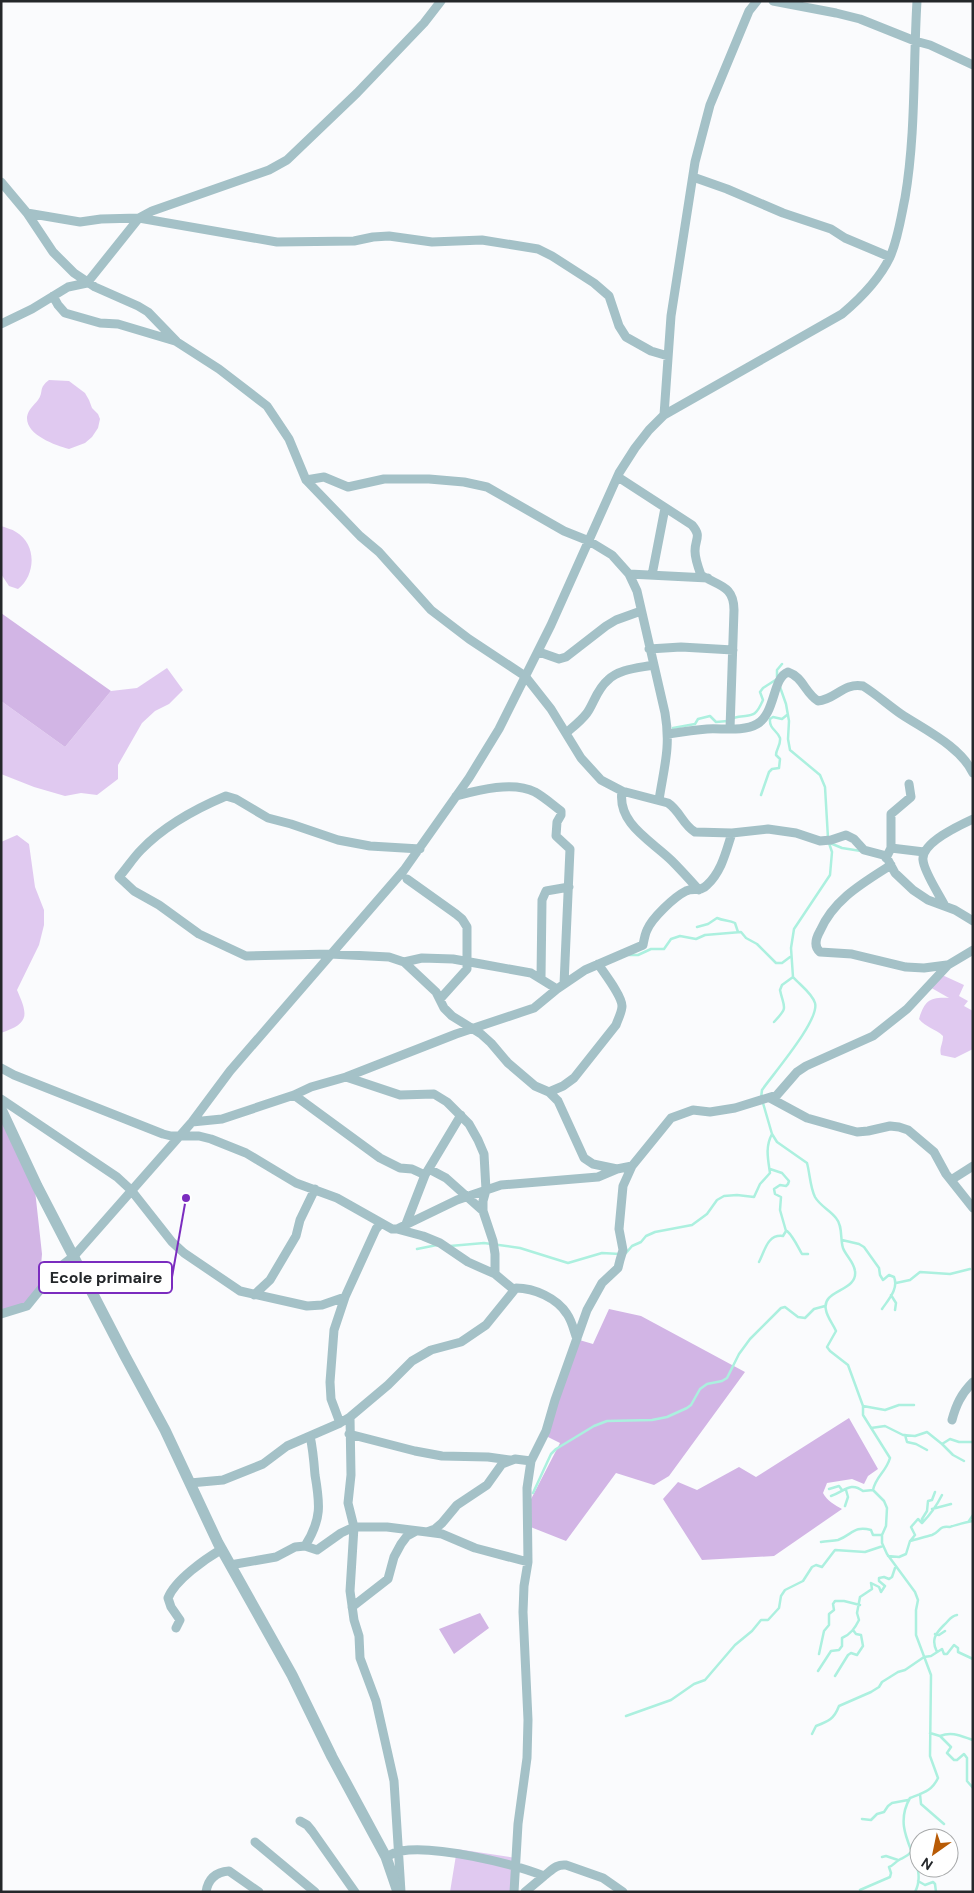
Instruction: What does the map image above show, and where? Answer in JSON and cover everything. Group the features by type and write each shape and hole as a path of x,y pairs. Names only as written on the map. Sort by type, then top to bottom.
{"street":[{"path":"1,324 68,288 87,282 139,218 152,211 269,170 286,160 357,93 424,23 441,1"},
{"path":"664,415 673,298 695,162 710,105 749,11 757,1"},
{"path":"773,1 836,12 860,19 930,45 973,65"},
{"path":"1,1314 27,1306 57,1269 74,1256 192,1122 230,1071 420,849 499,729 539,652 618,477 649,430 664,415 842,314 863,296 879,275 890,256 903,208 911,161 914,123 917,1"},
{"path":"693,177 727,189 782,213 831,228 845,238 890,256"},
{"path":"1,182 27,213 57,258 74,273 87,282 138,306 154,318 177,342 219,369 267,406 289,439 306,480 360,536 379,552 431,610 476,644 525,676 543,698 581,758 601,780 622,791 659,800 674,807 690,829 695,832 732,833 768,829 820,841 846,835 854,839 864,850 883,855 903,882 913,890 928,900 973,921"},
{"path":"27,213 80,222 101,219 139,218 277,242 354,241 389,236 432,242 482,240 538,249 552,256 603,290 609,296 619,326 626,336 651,351 668,356"},
{"path":"53,296 65,313 100,323 118,324 177,342"},
{"path":"306,480 324,477 348,487 384,479 464,482 487,487 564,531 589,541 612,555 630,574 637,591 668,734 667,757 659,800"},
{"path":"618,477 665,508 684,518 698,532 699,538 695,552 701,575 719,583 733,597 730,729"},
{"path":"652,575 665,508"},
{"path":"630,574 708,578"},
{"path":"539,652 559,660 566,657 596,632 611,623 641,611"},
{"path":"649,649 681,647 733,650"},
{"path":"566,733 586,715 596,695 607,680 616,674 631,669 653,665"},
{"path":"668,734 709,729 730,729 757,724 770,709 782,675 788,672 792,673 806,687 810,696 818,701 833,697 842,689 856,685 863,686 970,762 973,773"},
{"path":"909,784 911,797 891,814 891,848 888,862 846,895 829,913 818,934 817,950 820,952 852,954 906,967 924,968 948,965"},
{"path":"456,796 489,788 508,787 534,792 560,811 561,815 557,822 556,836 570,849 569,886 560,987"},
{"path":"622,791 621,805 631,823 645,838 671,859 698,890"},
{"path":"420,849 377,847 338,840 268,818 236,799 226,796 193,810 162,830 141,850 119,877 134,891 159,905 199,934 246,956 330,954 388,957 404,962 436,992 444,1008 452,1016 473,1028 491,1043 508,1063 535,1086 548,1092 558,1101 584,1158 593,1164 617,1169"},
{"path":"944,906 923,861 924,852 938,838 973,819"},
{"path":"192,1122 222,1119 294,1095 311,1087 346,1077 473,1028 534,1008 585,970 643,945 646,931 663,910 684,892 698,890 707,886 720,868 732,833"},
{"path":"891,848 924,852"},
{"path":"407,879 462,919 467,927 467,969 440,999"},
{"path":"541,978 542,900 546,891 569,886"},
{"path":"514,1892 518,1824 527,1758 528,1720 523,1612 524,1586 528,1562 527,1488 531,1461 546,1430 554,1400 587,1310 602,1283 618,1268 622,1250 619,1229 622,1189 632,1166 671,1118 693,1110 710,1112 735,1108 777,1095 797,1072 806,1066 872,1036 907,1009 948,965 973,950"},
{"path":"404,962 422,958 467,961 531,973 560,987"},
{"path":"548,1092 563,1086 574,1078 616,1025 620,1015 621,998 598,964"},
{"path":"1,1068 14,1075 162,1134 211,1139 246,1153 296,1183 336,1198 387,1227 423,1236 440,1243 468,1262 495,1274 513,1289 518,1288 543,1294 559,1304 571,1321 577,1340"},
{"path":"346,1077 400,1095 434,1094 447,1102 472,1129 484,1154 486,1190 483,1212 496,1254 495,1274"},
{"path":"294,1095 380,1158 400,1168 427,1172 446,1178 483,1212"},
{"path":"770,1098 807,1118 857,1132 890,1126 908,1130 934,1152 946,1174 973,1208"},
{"path":"1,1099 109,1171 131,1190 172,1242 184,1254 240,1292 311,1306 345,1297"},
{"path":"1,1109 28,1167 125,1356 166,1430 230,1565 292,1675 332,1757 386,1857 396,1891"},
{"path":"406,1224 427,1172 461,1115"},
{"path":"397,1229 466,1197 501,1185 598,1177 617,1169 632,1166"},
{"path":"951,1180 973,1166"},
{"path":"254,1295 270,1280 296,1236 300,1220 315,1189"},
{"path":"340,1423 331,1399 330,1382 334,1330 345,1297 376,1229 381,1223"},
{"path":"190,1483 230,1478 263,1464 287,1446 350,1417 388,1385 412,1361 431,1350 461,1342 486,1326 505,1303 513,1289"},
{"path":"952,1420 956,1405 964,1391 973,1382"},
{"path":"350,1417 351,1475 348,1503 354,1527 350,1591 359,1636 360,1658 376,1701 394,1781 399,1851 396,1891"},
{"path":"349,1434 415,1452 442,1456 488,1456 531,1461"},
{"path":"305,1546 313,1531 319,1512 319,1496 310,1436"},
{"path":"427,1532 442,1523 457,1505 487,1485 498,1468 510,1460"},
{"path":"230,1565 276,1556 295,1546 305,1546 317,1550 341,1533 354,1527 370,1526 442,1534 475,1548 528,1562"},
{"path":"352,1607 388,1579 394,1557 401,1544 416,1530"},
{"path":"176,1628 180,1620 168,1598 172,1590 212,1555 222,1549"},
{"path":"300,1821 312,1831 355,1892"},
{"path":"255,1842 316,1892"},
{"path":"386,1857 399,1851 423,1850 473,1856 544,1876"},
{"path":"525,1892 560,1865 566,1865 604,1878 623,1892"},
{"path":"206,1892 208,1883 215,1876 220,1872 229,1871 259,1892"}],"shaded area":[{"path":"49,380 69,381 85,393 92,408 98,414 100,419 98,428 85,443 69,449 42,438 31,429 28,423 28,414 40,397 43,385"},
{"path":"1,526 23,537 31,552 31,568 24,583 18,589 9,586 1,574"},
{"path":"1,613 111,691 65,747 1,701"},
{"path":"167,668 183,690 169,704 155,711 142,723 118,765 118,779 97,795 81,793 65,796 34,787 1,774 1,701 65,747 111,691 137,688"},
{"path":"17,835 29,844 35,887 44,910 44,925 39,945 17,990 23,1006 24,1017 17,1026 1,1033 1,842"},
{"path":"940,974 964,985 959,996 968,1001 964,1006 973,1011 973,1049 955,1058 941,1055 940,1050 943,1036 919,1019 929,1001 937,998 949,998 928,986"},
{"path":"1,1119 34,1181 42,1254 39,1289 26,1305 1,1313"},
{"path":"609,1309 641,1316 745,1372 669,1476 654,1485 616,1473 566,1541 528,1526 529,1503 560,1443 544,1435 576,1339 593,1344"},
{"path":"849,1418 878,1469 868,1476 864,1484 852,1479 827,1483 823,1493 829,1501 842,1509 774,1556 702,1560 663,1499 678,1482 697,1490 739,1467 756,1477"},
{"path":"480,1613 489,1628 454,1654 439,1629"},
{"path":"457,1849 516,1858 511,1892 450,1892"}],"waterway":[{"path":"777,677 777,670 782,664"},
{"path":"733,718 754,714 763,700 760,692 777,679"},
{"path":"780,687 789,721 788,739 790,750 820,775 825,787 828,838"},
{"path":"761,795 769,772 772,769 779,768 780,759 776,755 780,738 772,727 770,719 773,717 782,719 787,715"},
{"path":"673,728 695,724 698,719 710,716 716,722 728,721"},
{"path":"761,1098 762,1090 803,1034 815,1011 815,1003 811,996 793,977 791,948 794,929 830,875 832,852 829,843"},
{"path":"830,843 842,848 861,851"},
{"path":"697,927 708,924 717,918 735,923 738,932"},
{"path":"629,955 638,955 651,949 664,949 671,939 680,936 696,939 705,935 741,932 746,938 757,944 776,963 782,963 790,957"},
{"path":"774,1022 784,1010 780,990 782,985 793,977"},
{"path":"763,1103 772,1134 777,1142 807,1163 815,1197 838,1221 843,1248 855,1271 851,1283 834,1294 826,1303 827,1313 836,1331 827,1347 848,1365 863,1406 863,1415 890,1458 876,1481 873,1490 884,1501 887,1508 886,1526 882,1535 882,1543 887,1554 915,1592 918,1600 916,1635 931,1675 930,1756 938,1778 930,1789 910,1798 905,1812 904,1824 906,1837 918,1870 915,1892"},
{"path":"626,1253 632,1246 655,1232 692,1225 707,1214 717,1200 724,1196 754,1197 760,1184 770,1173 768,1148 772,1134"},
{"path":"759,1262 770,1240 783,1236 786,1231 780,1210 781,1197 775,1194 774,1189 780,1185 786,1186 789,1181 782,1173 770,1169"},
{"path":"787,1231 802,1254 808,1254"},
{"path":"842,1240 864,1247 879,1268 883,1280 889,1275 894,1277 894,1290 882,1309"},
{"path":"450,1246 484,1243 520,1248 568,1263 602,1253 620,1254"},
{"path":"417,1249 437,1245"},
{"path":"896,1283 910,1280 920,1272 950,1274 970,1269"},
{"path":"891,1295 896,1303 895,1310"},
{"path":"533,1493 551,1454 556,1449 594,1426 607,1421 652,1420 667,1417 687,1408 691,1405 700,1389 707,1384 727,1378 739,1354 750,1339 781,1308 785,1307 798,1317 805,1318 814,1309 825,1306"},
{"path":"863,1406 885,1410 899,1405 914,1405"},
{"path":"871,1428 885,1426 903,1435 915,1436 927,1432 942,1444 950,1439 959,1442 973,1442"},
{"path":"905,1435 907,1442 927,1450"},
{"path":"942,1444 953,1455 964,1461"},
{"path":"829,1489 839,1486 842,1490"},
{"path":"831,1496 851,1487 863,1491 873,1490"},
{"path":"845,1506 848,1497 846,1490"},
{"path":"923,1521 928,1501 932,1500 935,1492"},
{"path":"911,1540 915,1535 911,1527 918,1519 922,1523 942,1495"},
{"path":"932,1509 951,1504"},
{"path":"969,1521 973,1515"},
{"path":"888,1556 899,1557 906,1554 910,1541 935,1534 944,1527 973,1521"},
{"path":"821,1542 838,1540 853,1531 861,1529 871,1530 873,1535 881,1535"},
{"path":"626,1716 671,1700 694,1684 705,1680 735,1645 752,1631 761,1620 768,1620 779,1608 781,1596 785,1590 803,1581 812,1567 816,1565 822,1567 835,1550 865,1552 883,1546"},
{"path":"818,1671 831,1651 839,1650 842,1646 842,1638 850,1633 859,1620 857,1613 860,1597 872,1589 871,1583 879,1587 881,1592 885,1586 879,1581 879,1578 889,1579 892,1577 895,1568"},
{"path":"819,1654 824,1631 829,1625 829,1614 834,1610 833,1604 835,1601 860,1605"},
{"path":"937,1652 934,1644 936,1634 951,1618 957,1615"},
{"path":"835,1676 848,1655 851,1653 857,1655 863,1646 861,1635 856,1634 853,1630"},
{"path":"935,1634 939,1635 945,1631"},
{"path":"812,1734 816,1726 833,1717 839,1706 871,1692 879,1687 882,1682 924,1657 931,1656 942,1649 944,1654 947,1654 954,1645 958,1648 958,1652 973,1659"},
{"path":"930,1733 940,1736 951,1747 947,1753 954,1760 957,1760 964,1754 967,1758 967,1781 973,1788"},
{"path":"940,1736 953,1734 973,1740"},
{"path":"920,1794 921,1804 944,1824"},
{"path":"862,1819 871,1820 877,1814 884,1812 892,1803 908,1800"},
{"path":"860,1890 890,1877 889,1867 909,1854"},
{"path":"882,1857 886,1856 898,1860"},
{"path":"918,1881 925,1885 933,1882 936,1892"}],"place":[{"name":"Ecole primaire","path":"186,1198"}]}
